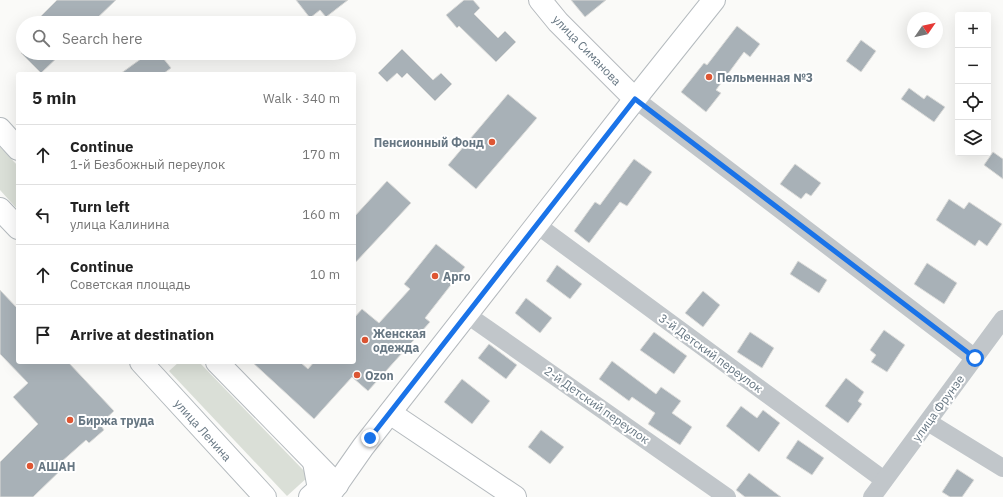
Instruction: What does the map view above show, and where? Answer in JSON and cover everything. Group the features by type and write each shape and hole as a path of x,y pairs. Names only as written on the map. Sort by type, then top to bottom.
{"main road":[{"name":"улица Симанова","path":"540,0 558,22 635,99"},
{"path":"219,364 314,462 332,491 363,447 466,314 714,0"},
{"path":"0,129 16,147"},
{"path":"0,209 16,226"},
{"name":"улица Ленина","path":"143,364 265,497"},
{"path":"390,413 515,497"},
{"path":"310,497 319,489 314,462"}],"street":[{"path":"635,99 975,358"},
{"name":"3-й Детский переулок","path":"536,226 884,480"},
{"name":"2-й Детский переулок","path":"466,314 727,497"},
{"name":"улица Фрунзе","path":"872,497 1003,319"},
{"path":"928,422 1003,468"}],"shaded area":[{"path":"0,147 16,164 16,208 0,190"},
{"path":"177,364 201,364 309,476 287,496 169,371"}],"building":[{"path":"57,0 116,0 99,16 41,16"},
{"path":"296,0 348,0 327,16 325,16 320,10 312,16 308,16"},
{"path":"464,0 473,0 480,8 474,14 498,38 505,31 516,42 496,62 459,26 457,28 446,15"},
{"path":"571,0 606,0 585,17"},
{"path":"737,26 760,44 750,57 744,52 716,90 721,93 706,112 681,92 704,63 707,65"},
{"path":"861,40 876,51 861,72 846,61"},
{"path":"402,49 433,80 441,73 452,84 435,101 407,73 402,78 397,73 387,82 378,73"},
{"path":"28,60 55,60 42,72 40,72"},
{"path":"139,60 165,60 171,68 166,72 123,72"},
{"path":"909,88 924,99 927,95 945,107 934,122 901,99"},
{"name":"Пенсионный Фонд","path":"508,94 537,118 476,189 448,165"},
{"path":"993,152 1003,159 1003,179 984,165"},
{"path":"634,159 652,172 627,206 620,202 589,243 574,231 595,202 600,205"},
{"path":"795,164 821,183 811,196 806,193 801,199 780,184"},
{"path":"387,181 411,203 356,262 356,215"},
{"path":"949,199 964,209 969,202 1002,224 987,246 979,240 975,246 936,220"},
{"path":"436,244 465,267 425,318 430,322 368,391 352,377 314,419 254,364 302,364 308,369 312,364 356,364 356,316 362,309 379,323 410,289 404,284"},
{"path":"798,261 827,280 819,293 790,274"},
{"path":"927,263 957,283 944,304 914,284"},
{"path":"557,265 582,284 570,299 546,281"},
{"path":"0,290 16,307 16,364 70,364 114,411 100,424 104,430 89,443 86,440 60,463 64,467 33,497 0,497 0,462 38,424 13,397 28,383 0,354"},
{"path":"703,291 720,305 703,327 685,313"},
{"path":"526,298 552,318 540,333 515,313"},
{"path":"884,330 905,345 887,372 871,362 876,355 870,350"},
{"path":"654,332 687,356 674,374 640,350"},
{"path":"750,332 774,348 762,368 737,352"},
{"path":"489,344 517,365 506,379 478,358"},
{"path":"612,361 656,394 661,387 681,401 672,413 692,427 680,445 648,424 655,413 632,397 629,401 599,379"},
{"path":"846,378 864,392 858,401 862,404 848,423 825,406"},
{"path":"462,379 490,401 472,424 444,402"},
{"path":"741,406 757,418 763,410 780,423 759,452 726,426"},
{"path":"541,430 564,447 550,464 528,447"},
{"path":"798,440 824,458 812,475 786,458"},
{"path":"957,469 974,480 962,497 950,497 942,492"},
{"path":"749,473 781,497 745,497 736,490"}],"place":[{"name":"Пельменная №3","path":"709,77"},
{"name":"Пенсионный Фонд","path":"492,142"},
{"name":"Арго","path":"435,276"},
{"name":"Женская одежда","path":"365,340"},
{"name":"Ozon","path":"357,375"},
{"name":"Биржа труда","path":"70,420"},
{"name":"АШАН","path":"30,466"}],"route":[{"path":"370,438 635,99 975,358"}]}
